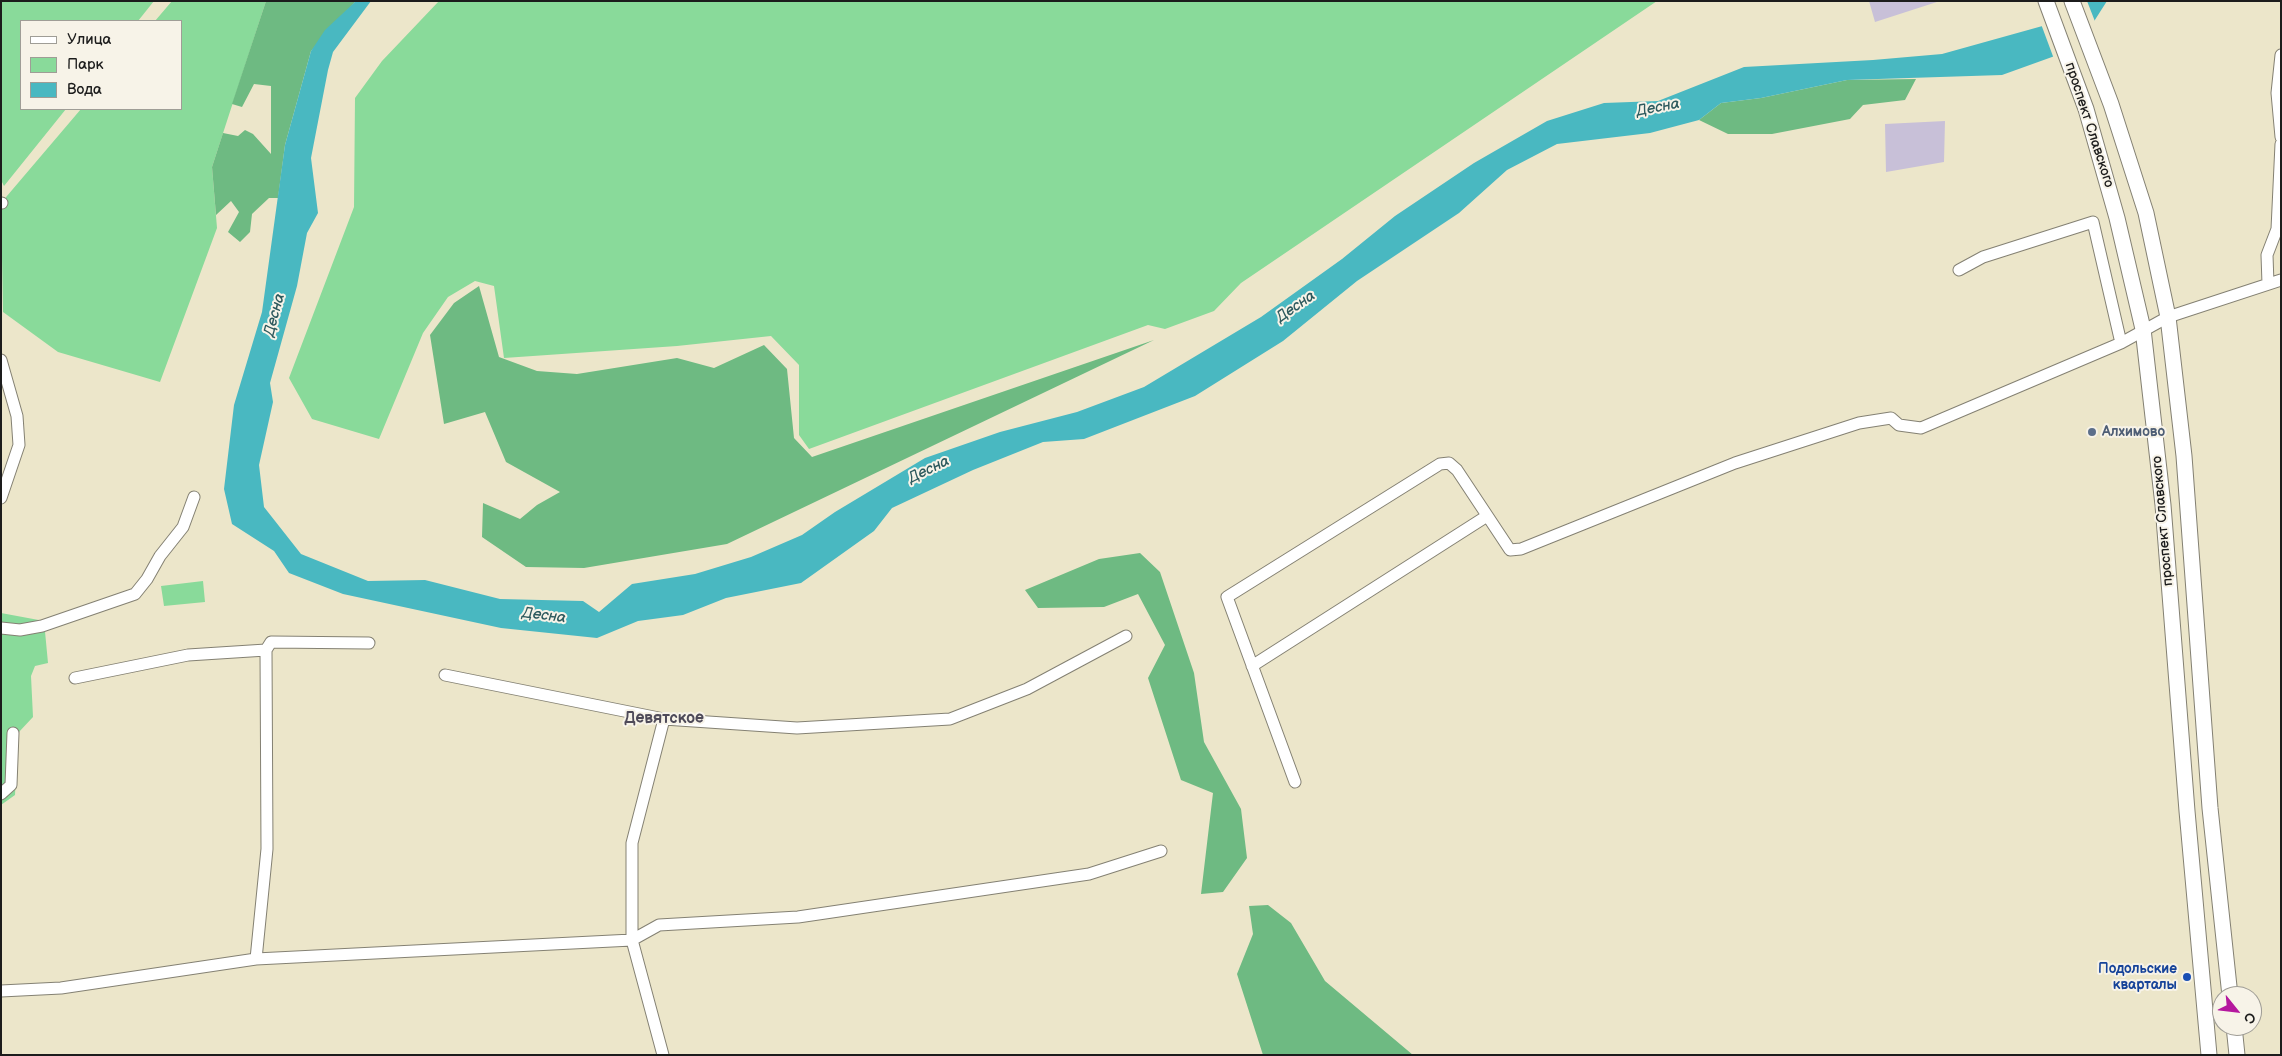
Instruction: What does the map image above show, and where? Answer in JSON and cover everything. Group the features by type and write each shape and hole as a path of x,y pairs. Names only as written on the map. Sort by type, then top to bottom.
{"main road":[{"name":"проспект Славского","path":"2046,1 2086,109 2117,218 2143,329 2163,505 2187,811 2209,1055"},
{"name":"проспект Славского","path":"2072,1 2111,104 2150,230 2168,317 2184,456 2210,808 2229,986"},
{"path":"2235,1036 2237,1055"}],"street":[{"path":"2281,55 2277,93 2281,137"},
{"path":"2268,284 2267,255 2278,229 2281,144"},
{"path":"1959,270 1983,257 2093,222 2121,343"},
{"path":"1295,782 1227,597 1440,464 1449,464 1457,470 1510,550 1521,549 1736,462 1859,423 1891,418 1899,425 1921,428 2121,343 2143,329 2168,317 2281,280"},
{"path":"1,360 17,416 19,445 1,498"},
{"path":"1,628 20,630 42,626 135,594 147,579 160,556 183,527 194,497"},
{"path":"1252,666 1487,516"},
{"path":"445,675 664,719 797,728 950,718 1027,689 1126,636"},
{"path":"256,959 267,849 266,650 271,642 369,643"},
{"path":"75,678 188,655 266,650"},
{"path":"663,1055 632,940 632,843 664,719"},
{"path":"1,794 11,785 13,733"},
{"path":"1,991 61,988 256,959 632,940 659,925 798,917 1089,874 1161,851"}],"shaded area":[{"path":"1869,1 1940,1 1875,22"},
{"path":"1945,121 1944,162 1886,172 1885,124"}],"green space":[{"path":"1,1 154,1 139,20 20,20 20,110 65,110 4,186 1,180"},
{"path":"172,1 266,1 212,167 217,228 160,382 58,352 3,312 1,203 80,110 182,110 182,20 156,20"},
{"path":"266,1 356,1 311,51 285,145 278,198 269,198 252,214 250,232 240,242 228,232 239,212 231,201 216,215 212,167 223,133 238,136 245,130 253,134 271,154 271,86 254,84 242,107 232,104"},
{"path":"439,1 1657,1 1241,283 1214,311 1165,329 1148,325 809,449 799,435 799,365 771,336 677,346 504,358 494,286 475,281 448,297 423,333 379,439 312,419 289,378 354,207 355,98 382,61"},
{"path":"1916,79 1905,100 1863,105 1850,119 1772,134 1728,134 1699,120 1721,103 1761,98 1847,80"},
{"path":"479,286 499,357 537,371 577,374 677,358 714,368 764,345 787,369 794,438 812,457 1154,340 727,544 584,568 526,567 482,537 483,503 520,519 537,505 560,492 506,462 485,412 444,424 430,335 454,303"},
{"path":"1140,553 1160,572 1194,673 1204,742 1241,809 1247,858 1223,892 1201,894 1213,793 1181,780 1148,678 1165,645 1138,594 1104,607 1038,608 1025,590 1099,559"},
{"path":"203,581 205,602 164,606 161,586"},
{"path":"1,613 44,621 48,663 35,666 31,676 33,717 18,733 15,795 1,805"},
{"path":"1268,905 1291,923 1325,981 1413,1055 1263,1055 1237,974 1253,934 1249,906"}],"water":[{"name":"Десна","path":"356,1 371,1 333,52 328,70 311,158 318,213 307,233 297,286 270,383 273,402 259,465 264,507 301,554 368,581 425,580 500,599 583,601 599,612 632,584 695,574 751,557 802,535 835,512 925,458 1000,432 1077,412 1144,387 1261,317 1342,259 1395,216 1474,163 1547,121 1604,103 1658,101 1744,67 1942,54 2046,25 2069,1 2107,1 2077,48 2002,75 1847,80 1761,98 1721,103 1699,120 1650,133 1557,144 1507,170 1459,213 1357,281 1283,341 1195,396 1084,439 1043,442 973,470 892,508 874,531 801,583 726,598 683,615 638,621 597,638 501,628 343,594 289,573 274,551 232,524 224,489 234,405 262,312 285,145 311,51 325,30"}],"pier":[{"path":"2066,1 2087,1 2096,24 2078,50 2054,59 2041,24 2045,23"}],"place":[{"name":"Алхимово","path":"2092,432"},
{"name":"Подольские кварталы","path":"2187,977"}],"district":[{"name":"Девятское","path":"664,719"}]}
